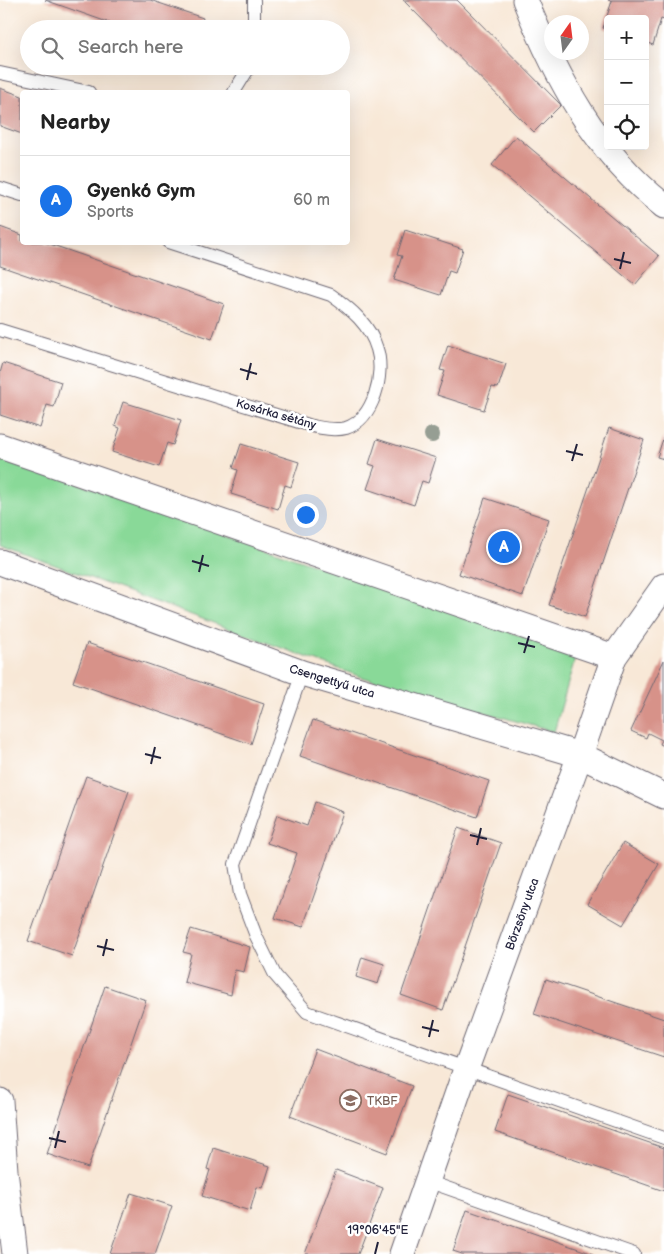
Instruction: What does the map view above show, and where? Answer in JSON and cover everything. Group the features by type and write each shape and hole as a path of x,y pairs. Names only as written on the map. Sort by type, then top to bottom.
{"street":[{"path":"525,0 547,51 566,88 594,132 617,161 653,198 664,206"},
{"path":"0,446 614,657"},
{"name":"Csengettyű utca","path":"0,562 302,673 580,755 664,796"},
{"name":"Börzsöny utca","path":"402,1254 466,1069 614,657 664,586"},
{"path":"0,1101 5,1171 15,1254"}],"lane":[{"path":"254,0 254,20"},
{"path":"0,73 80,90"},
{"path":"235,90 244,75"},
{"path":"0,188 20,194"},
{"name":"Kosárka sétány","path":"0,330 312,426 333,430 348,428 371,407 380,375 377,349 366,326 351,308 331,295 177,245"},
{"path":"302,673 236,864 240,894 256,936 275,975 307,1012 664,1138"},
{"path":"427,1181 634,1254"}],"green space":[{"path":"0,456 576,655 554,732 361,677 0,545"}],"building":[{"path":"45,0 150,0 203,18 202,20 102,20"},
{"path":"403,0 457,0 561,105 534,132"},
{"path":"608,0 664,0 664,20 661,19 653,45 649,44 649,15 607,15 612,1"},
{"path":"0,88 20,95 20,133 0,126"},
{"path":"516,136 659,256 635,285 492,165"},
{"path":"0,227 20,234 20,245 53,245 224,304 212,339 0,266"},
{"path":"405,230 463,249 455,273 449,271 441,295 394,280 402,256 397,255"},
{"path":"448,345 506,364 498,388 492,387 484,410 437,395 445,371 440,370"},
{"path":"3,363 61,382 54,407 47,405 40,428 0,415 0,373"},
{"path":"123,402 181,420 173,445 167,443 159,467 112,452 120,428 115,426"},
{"path":"609,428 644,440 585,617 549,605"},
{"path":"664,436 664,459 657,457"},
{"path":"377,439 436,458 428,483 422,481 414,505 367,489 375,466 369,464"},
{"path":"241,444 299,462 291,487 285,485 278,509 231,494 238,470 233,468"},
{"path":"485,498 549,519 523,596 459,574"},
{"path":"87,643 264,704 251,744 73,682"},
{"path":"664,660 664,746 660,744 662,740 648,733 646,738 631,731"},
{"path":"313,720 489,781 477,817 300,756"},
{"path":"86,776 129,791 72,956 28,941"},
{"path":"315,802 343,812 303,927 275,918 297,853 267,843 277,815 307,826"},
{"path":"458,828 501,843 443,1010 401,995"},
{"path":"623,843 659,864 623,925 587,904"},
{"path":"191,929 250,947 244,972 235,970 231,995 184,982 191,954 183,952"},
{"path":"362,957 384,964 378,984 356,977"},
{"path":"546,979 664,1019 664,1057 534,1014"},
{"path":"105,986 146,1000 88,1168 47,1154"},
{"name":"TKBF","path":"315,1049 412,1086 387,1153 290,1116"},
{"path":"508,1094 664,1148 664,1191 495,1132"},
{"path":"213,1148 270,1166 263,1188 257,1187 250,1211 202,1196 210,1170 207,1169"},
{"path":"336,1170 383,1188 358,1254 305,1254"},
{"path":"131,1193 172,1206 155,1254 110,1254"},
{"path":"467,1210 593,1254 462,1254 453,1251"}],"place":[{"name":"Gyenkó Gym","path":"504,547"},
{"name":"TKBF","path":"351,1101"}]}
